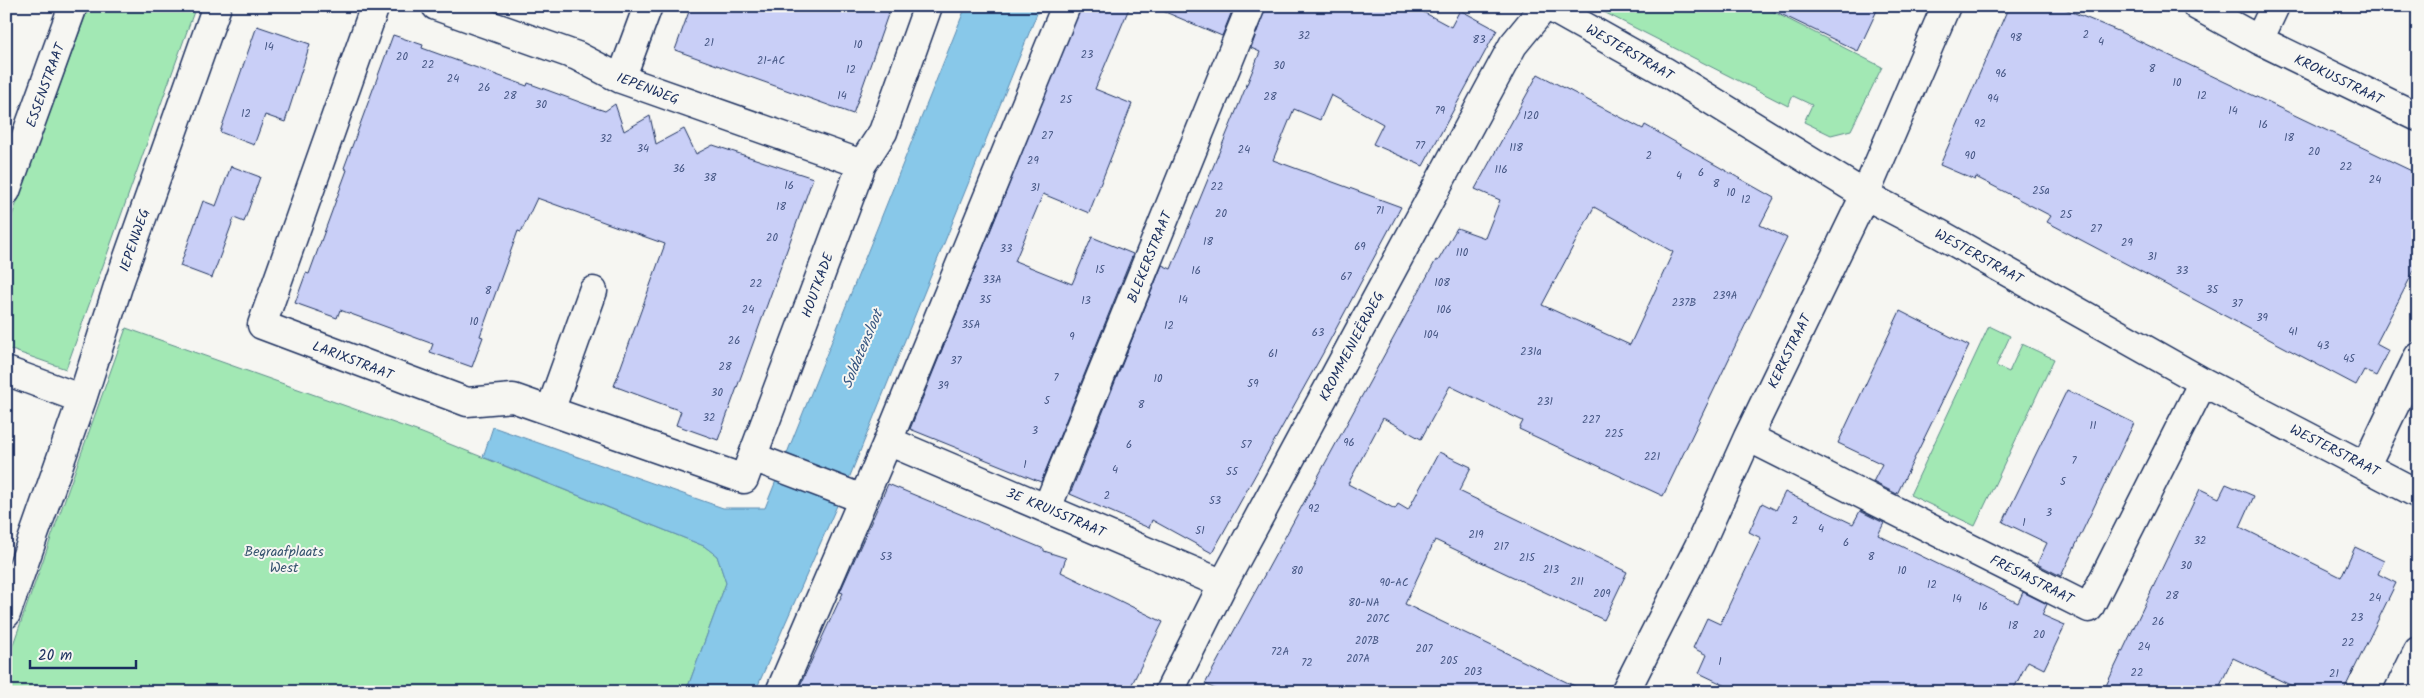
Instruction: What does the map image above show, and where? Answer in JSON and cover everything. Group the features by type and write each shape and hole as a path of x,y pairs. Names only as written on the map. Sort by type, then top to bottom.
{"street":[{"name":"ESSENSTRAAT","path":"6,191 73,6"},
{"name":"IEPENWEG","path":"6,614 82,399 120,280 217,6"},
{"name":"LARIXSTRAAT","path":"375,6 262,325 467,402 513,398 744,479 763,461"},
{"name":"IEPENWEG","path":"436,6 576,56 622,79 862,164"},
{"path":"622,79 648,6"},
{"name":"HOUTKADE","path":"763,461 862,164 883,132 928,6"},
{"path":"780,692 855,495 888,441 1066,6"},
{"name":"BLEKERSTRAAT","path":"1047,508 1251,6"},
{"name":"WESTERSTRAAT","path":"1547,6 1664,71 1865,195 1940,234 2202,382 2418,494"},
{"name":"KROMMENIEËRWEG","path":"1168,692 1223,584 1513,45 1547,6"},
{"name":"KERKSTRAAT","path":"1634,689 1748,437 1865,195 1946,6"},
{"name":"KROKUSSTRAAT","path":"2197,6 2259,40 2418,117"},
{"path":"2259,40 2275,6"},
{"path":"550,411 593,291"},
{"path":"2366,466 2418,357"},
{"path":"6,371 82,399"},
{"name":"FRESIASTRAAT","path":"1748,437 2089,608 2202,382"},
{"name":"3E KRUISSTRAAT","path":"888,441 1223,584"},
{"path":"763,461 855,495"},
{"path":"2398,692 2418,651"}],"green space":[{"path":"89,6 196,6 66,369 6,348 6,232"},
{"path":"1592,6 1762,6 1882,67 1851,130 1831,135 1804,122 1812,105 1793,96 1788,106"},
{"path":"1989,326 2010,336 1996,366 2009,372 2022,344 2054,359 1975,526 1910,495"},
{"name":"Begraafplaats West","path":"126,328 422,433 704,546 717,556 726,583 686,692 70,692 54,687 49,692 6,692 6,664"}],"water":[{"name":"Soldatensloot","path":"966,6 1040,6 850,476 755,692 686,692 726,583 717,556 704,546 483,457 493,427 723,508 765,508"}],"building":[{"path":"691,6 891,6 853,114 675,50"},
{"path":"1081,6 1130,6 1095,89 1132,104 1089,213 1043,194 1015,261 1072,284 1092,237 1133,254 1041,482 910,429"},
{"path":"1151,6 1234,6 1222,36"},
{"path":"1266,6 1412,6 1451,27 1460,10 1497,30 1423,166 1373,144 1383,124 1331,95 1320,120 1294,109 1273,160 1401,207 1322,355 1212,553 1152,520 1149,528 1070,494 1162,265 1171,269 1260,52 1251,48"},
{"path":"1764,6 1879,6 1858,51"},
{"path":"2009,6 2058,6 2118,31 2418,174 2418,263 2376,344 2389,351 2376,376 2364,370 2356,385 2047,222 2051,216 1976,177 1975,180 1940,165"},
{"path":"257,26 310,44 285,122 265,115 254,145 220,132"},
{"path":"393,35 423,45 422,48 527,86 528,83 605,111 615,104 624,131 650,116 656,144 684,129 696,154 713,145 813,178 718,440 676,425 681,411 614,386 665,244 537,198 521,232 518,231 480,336 483,337 472,367 430,352 433,344 340,310 337,318 295,303 306,273 309,274 347,170 344,168"},
{"path":"1538,74 1643,129 1645,125 1774,198 1760,225 1787,238 1663,496 1519,429 1523,421 1450,386 1421,439 1383,418 1348,484 1395,509 1398,504 1408,510 1439,452 1471,467 1459,491 1627,572 1604,620 1435,540 1405,604 1587,692 1221,692 1205,684 1436,260 1438,261 1457,228 1485,238 1500,200 1475,189","holes":["1594,207 1673,252 1630,345 1542,305"]},
{"path":"231,166 260,177 244,222 234,218 212,278 180,266 203,201 216,206"},
{"path":"1900,311 1969,346 1897,494 1873,482 1882,464 1838,443"},
{"path":"2067,390 2134,423 2061,576 2037,564 2047,543 2003,522"},
{"path":"888,484 1044,549 1044,551 1066,558 1061,572 1163,622 1128,692 797,692 843,593 840,592"},
{"path":"2226,484 2254,496 2240,527 2341,577 2355,547 2384,561 2378,574 2396,583 2343,692 2305,692 2233,658 2217,692 2103,692 2200,489 2219,498"},
{"path":"1785,492 1853,524 1860,511 1884,523 1878,535 2018,603 2023,592 2047,604 2042,615 2065,625 2044,669 2028,661 2012,692 1739,692 1699,673 1707,655 1693,648 1707,618 1720,624 1761,538 1749,532 1762,503 1776,510"}]}
